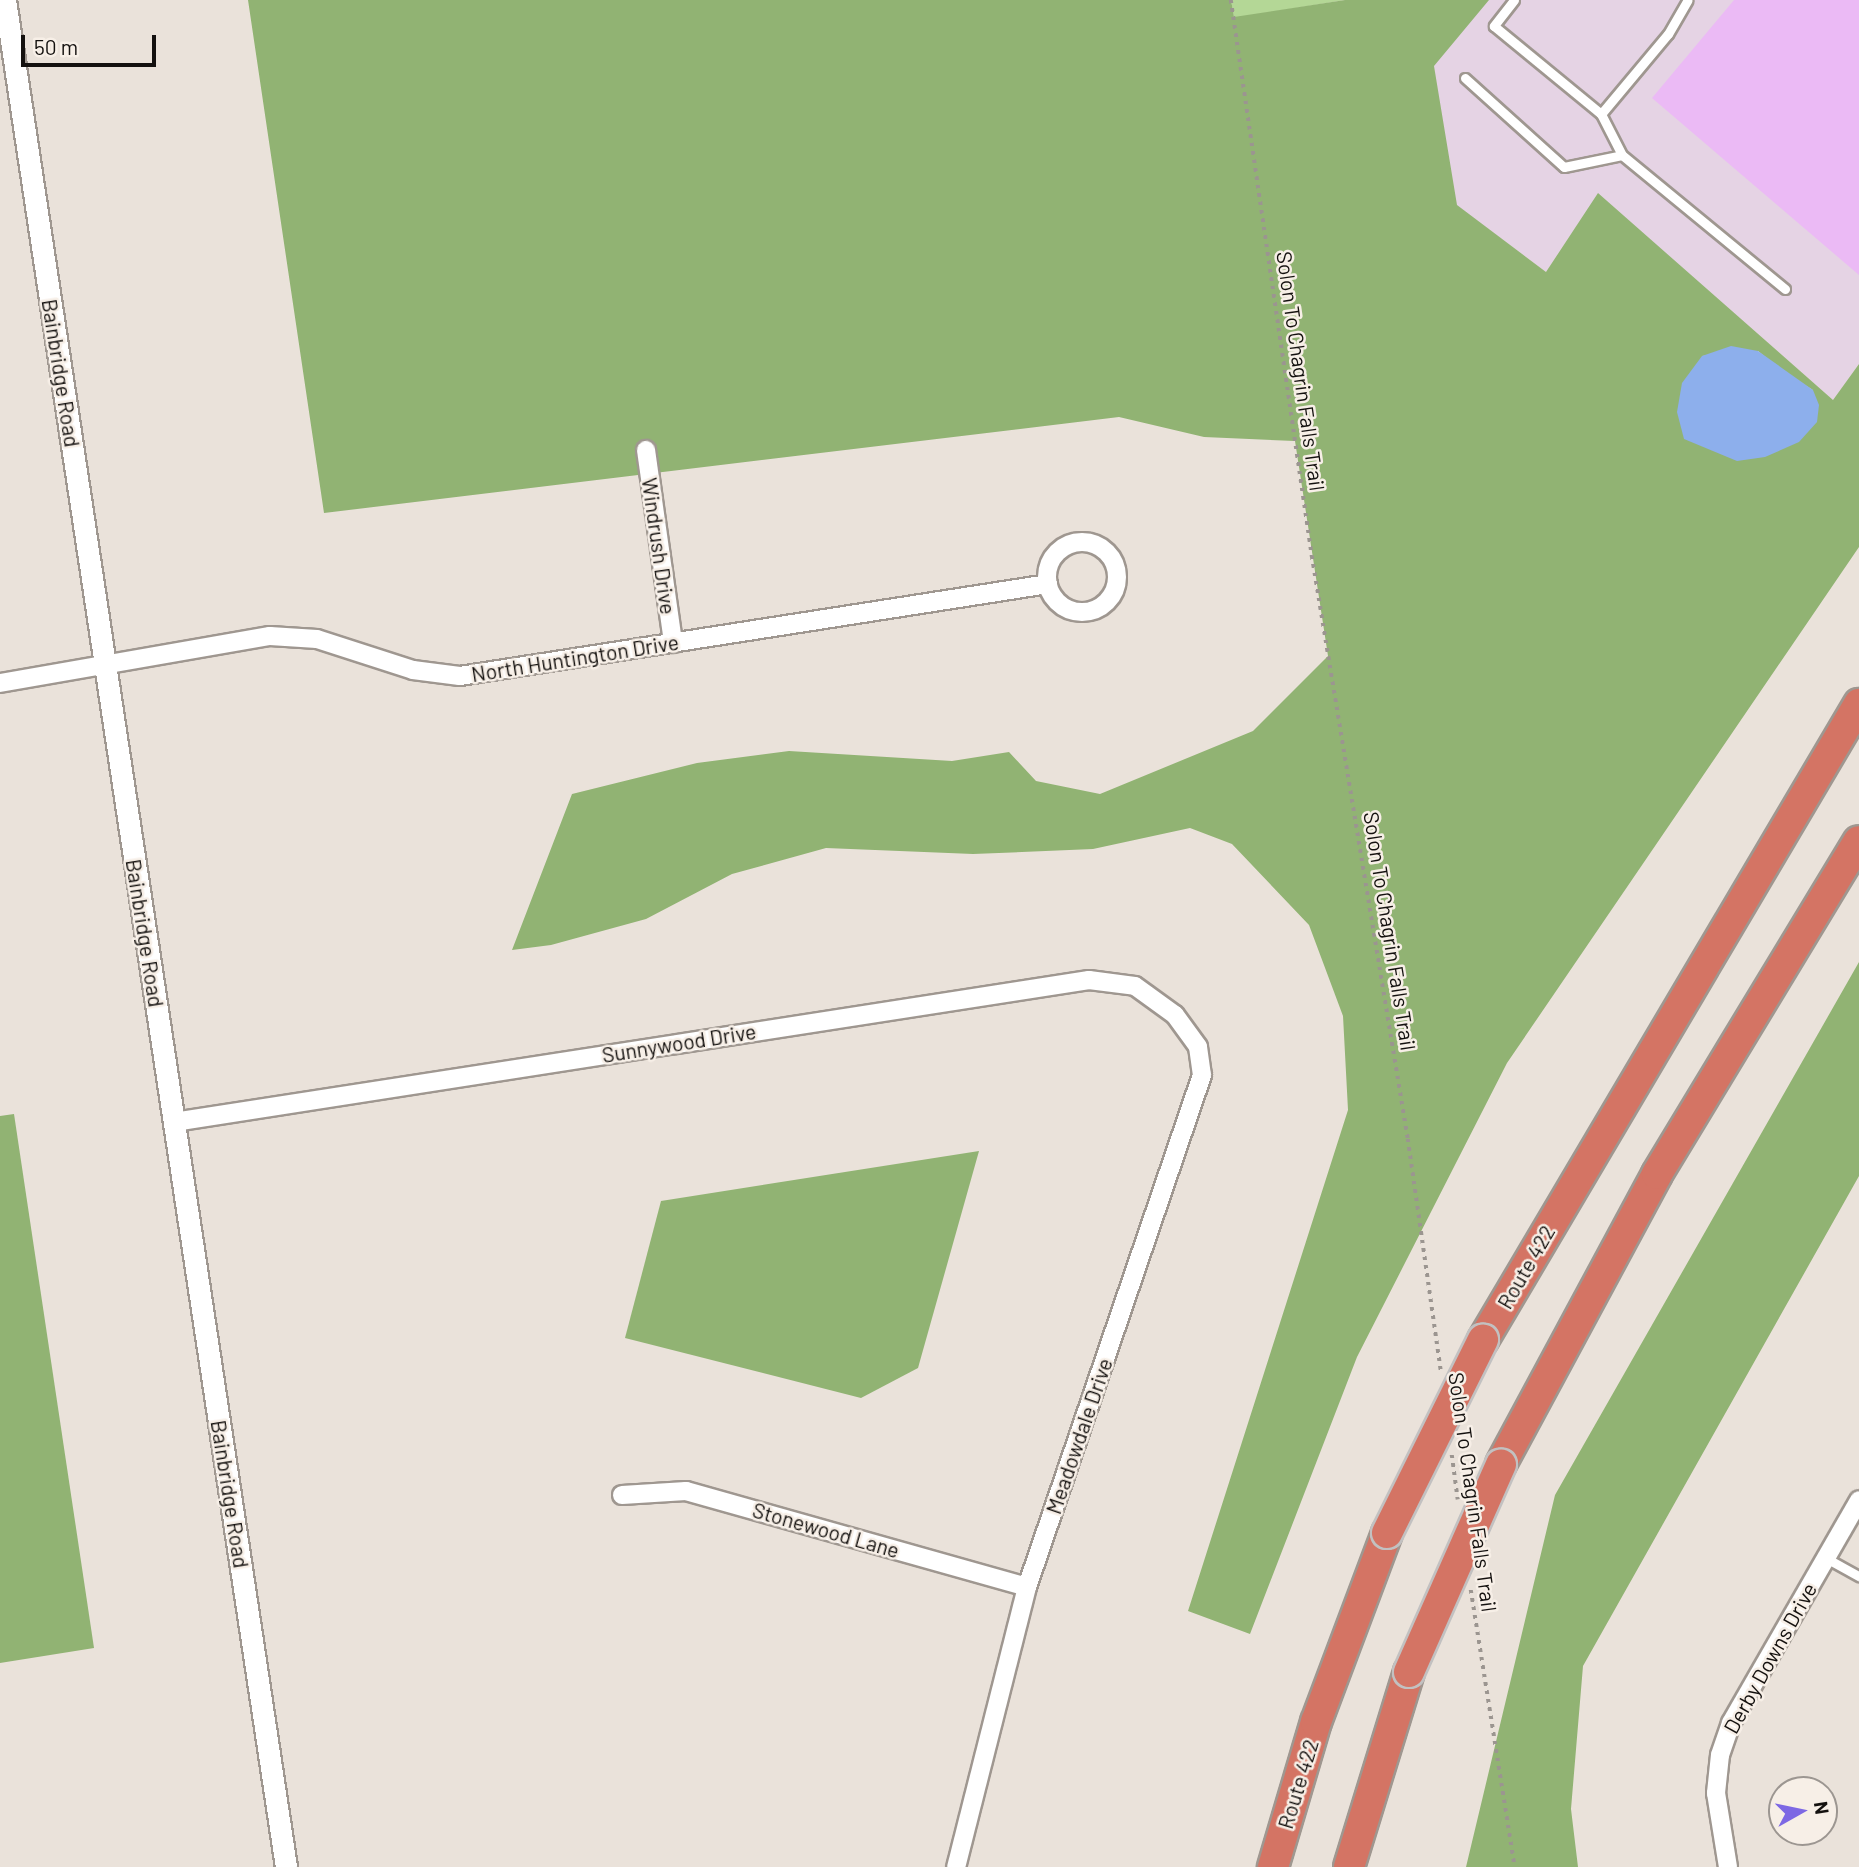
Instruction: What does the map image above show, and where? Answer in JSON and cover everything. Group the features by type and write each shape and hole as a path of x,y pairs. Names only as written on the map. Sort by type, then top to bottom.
{"highway":[{"name":"Route 422","path":"1273,1867 1316,1722 1387,1533 1483,1340 1859,704"},
{"path":"1349,1867 1409,1672 1501,1464 1657,1174 1859,841"}],"street":[{"name":"Bainbridge Road","path":"5,0 286,1867"},
{"name":"Windrush Drive","path":"646,450 673,643"},
{"path":"1078,542 1089,542 1109,554 1118,575 1111,597 1093,611 1070,610 1052,595 1048,584 1051,561 1057,552 1078,542"},
{"name":"North Huntington Drive","path":"0,683 270,636 317,639 413,670 460,676 1048,584"},
{"name":"Sunnywood Drive","path":"174,1122 1089,980 1135,986 1175,1016"},
{"name":"Meadowdale Drive","path":"956,1867 1027,1587 1202,1075 1198,1047 1175,1016"},
{"name":"Stonewood Lane","path":"622,1495 686,1491 1027,1587"},
{"name":"Derby Downs Drive","path":"1728,1867 1716,1793 1724,1744 1731,1723 1859,1500"}],"lane":[{"path":"1514,0 1494,26 1601,114 1622,155 1785,289"},
{"path":"1601,114 1668,34 1688,0"},
{"path":"1465,78 1564,167 1622,155"},
{"path":"1826,1558 1859,1576"}],"path":[{"name":"Solon To Chagrin Falls Trail","path":"1231,0 1312,556 1408,1139 1441,1375"},
{"name":"Solon To Chagrin Falls Trail","path":"1451,1444 1460,1513"},
{"name":"Solon To Chagrin Falls Trail","path":"1470,1582 1515,1867"}],"shaded area":[{"path":"1423,0 1859,0 1859,364 1833,400 1598,194 1546,272 1456,205"}],"green space":[{"path":"248,0 1231,0 1234,17 1345,0 1489,0 1434,66 1457,205 1546,272 1598,193 1833,400 1859,364 1859,547 1507,1063 1357,1357 1250,1634 1188,1611 1348,1110 1343,1016 1309,925 1232,844 1190,828 1093,849 973,854 826,848 732,874 646,919 551,945 512,950 572,794 697,763 789,751 952,761 1009,752 1036,781 1100,794 1253,731 1328,656 1295,441 1204,437 1119,417 324,513","holes":["1758,351 1785,373 1813,390 1702,356"]},
{"path":"1231,0 1345,0 1234,18"},
{"path":"1859,962 1859,1176 1583,1666 1571,1809 1578,1867 1466,1867 1555,1495"},
{"path":"14,1114 94,1648 0,1663 0,1116"},
{"path":"979,1151 918,1368 861,1398 625,1338 661,1201"}],"water":[{"path":"1731,346 1758,351 1813,390 1819,405 1817,422 1799,442 1765,457 1737,461 1684,439 1677,412 1682,383 1702,356"}],"building":[{"path":"1734,0 1859,0 1859,275 1652,98"}]}
